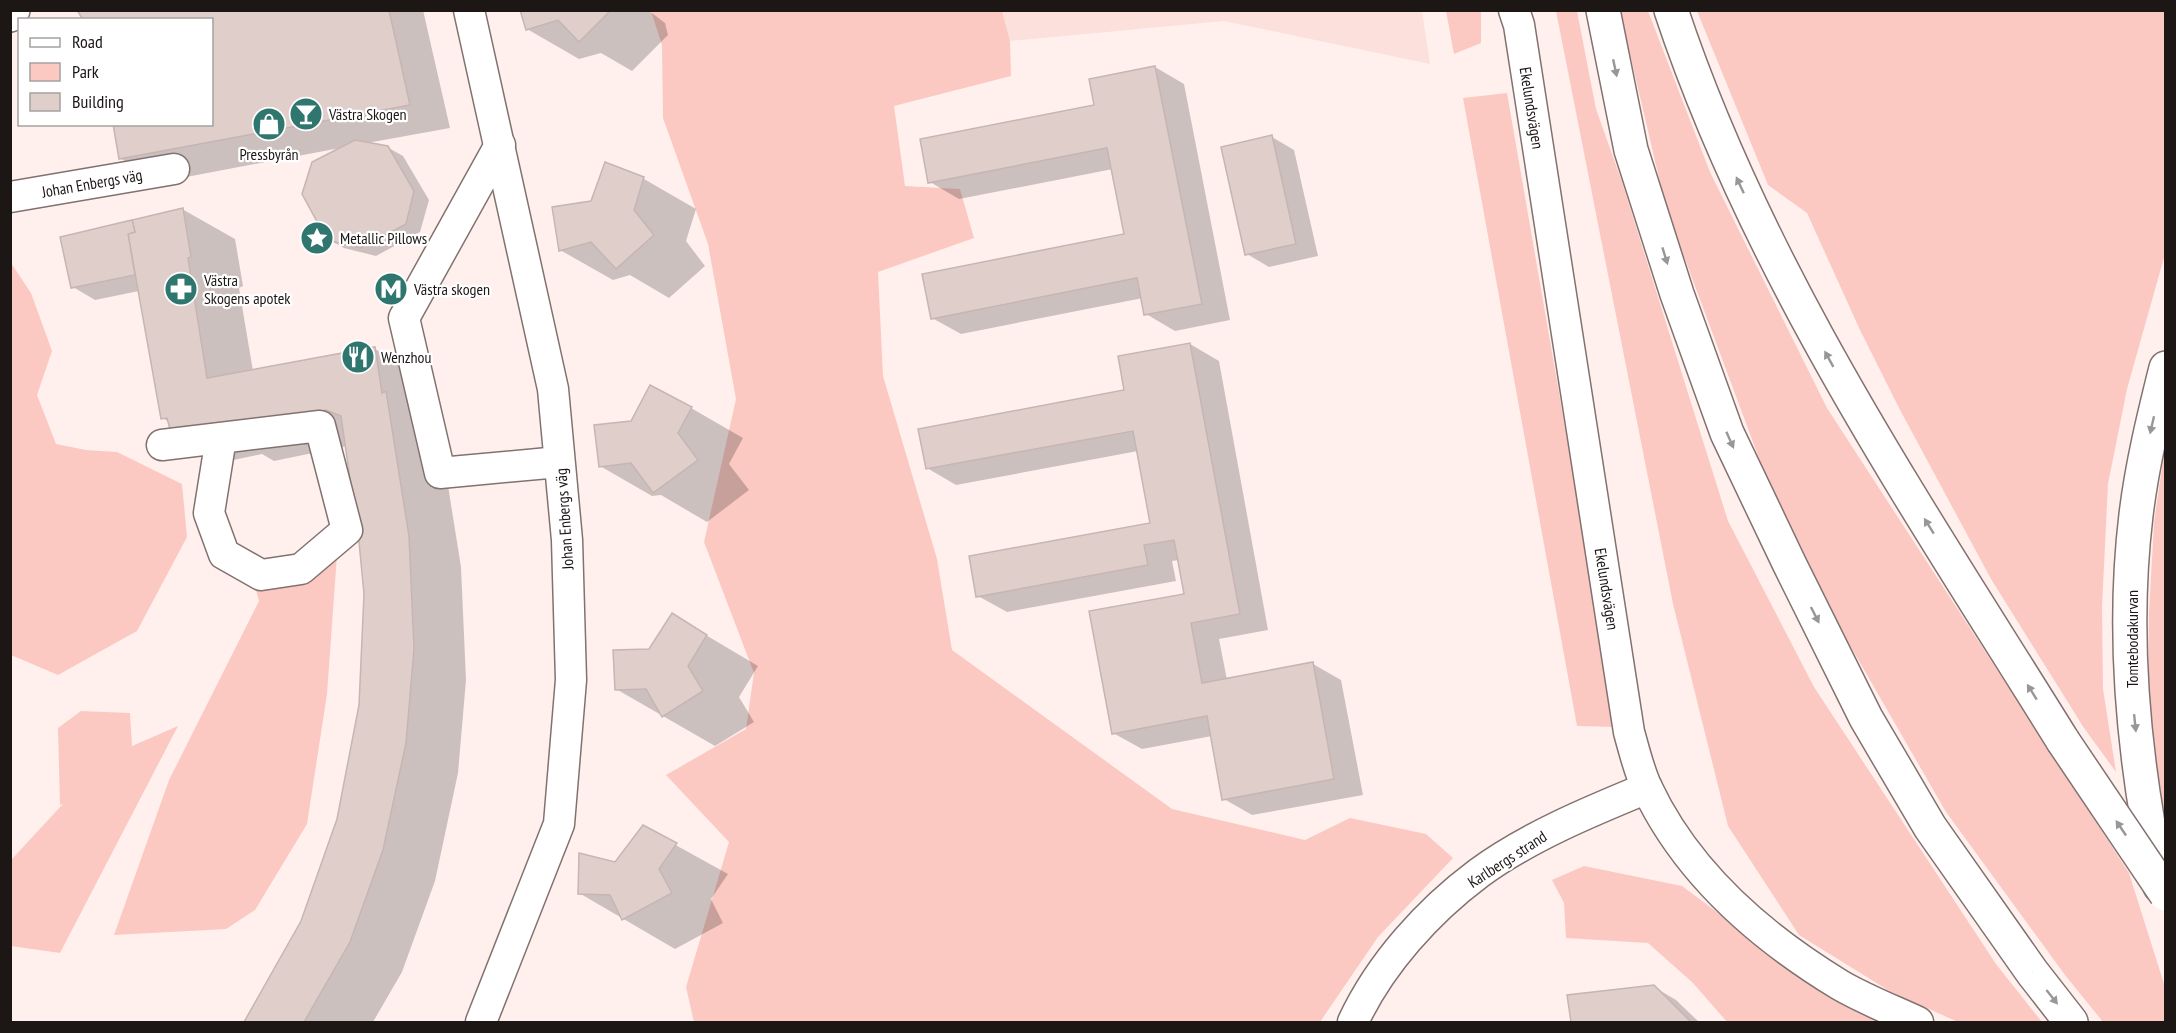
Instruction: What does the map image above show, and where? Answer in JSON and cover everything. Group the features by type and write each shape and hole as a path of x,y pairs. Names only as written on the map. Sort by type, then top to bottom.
{"main road":[{"path":"10,15 13,10"},
{"path":"1603,10 1632,150 1677,294 1727,433 1788,563 1866,718 1930,827 2032,972 2071,1023"},
{"path":"1671,10 1724,152 1778,265 1850,398 2063,741 2166,894"},
{"name":"Tomtebodakurvan","path":"2166,368 2150,435 2136,515 2129,612 2130,677 2141,776 2166,910"}],"street":[{"name":"Johan Enbergs väg","path":"470,10 553,389 567,540 571,680 559,824 481,1023"},
{"name":"Ekelundsvägen","path":"1517,15 1629,732 1647,788 1679,844 1721,893 1773,939 1841,986 1918,1023"},
{"path":"500,144 394,314 440,473 560,462"},
{"name":"Johan Enbergs väg","path":"10,197 174,169"},
{"path":"162,445 320,426 347,530 301,569 261,575 224,554 209,513 221,438"},
{"name":"Karlbergs strand","path":"1353,1023 1365,997 1398,952 1434,912 1479,874 1566,822 1647,788"}],"shaded area":[{"path":"1002,11 1422,11 1430,64 1224,21 1010,41"}],"green space":[{"path":"651,11 1002,11 1010,41 1011,76 894,106 905,186 960,189 974,238 878,272 883,376 937,559 952,650 1172,809 1305,840 1350,818 1426,834 1453,858 1378,937 1320,1022 694,1022 686,987 729,842 666,775 746,729 754,673 704,542 736,399 708,244 663,118 662,45"},
{"path":"1446,11 1481,11 1481,43 1454,54"},
{"path":"1556,11 1577,11 1596,109 1622,182 1728,521 1814,687 1996,964 2042,1022 1958,1022 1891,992 1799,935 1728,826 1673,604"},
{"path":"1620,11 1648,11 1710,172 1827,408 2129,873 2165,987 2165,1022 2103,1022 2065,975 1946,812 1848,642 1763,469 1666,208"},
{"path":"1697,11 2165,11 2165,254 2127,389 2108,484 2102,607 2103,689 2116,772 2084,728 1991,579 1899,408 1860,330 1807,213 1768,185"},
{"path":"1507,93 1617,727 1577,726 1463,98"},
{"path":"11,263 31,293 52,351 37,395 56,444 86,450 117,452 182,484 187,537 137,631 58,675 11,655"},
{"path":"2165,446 2165,831 2148,704 2149,613 2154,523"},
{"path":"337,555 327,694 307,824 255,910 226,929 114,935 169,780 259,601 255,586 292,587"},
{"path":"81,711 130,713 132,746 178,726 60,953 11,946 11,860 63,804 60,805 58,728"},
{"path":"1584,866 1682,886 1819,988 1877,1022 1727,1022 1693,983 1648,943 1566,938 1564,903 1552,880"}],"building":[{"path":"77,10 389,10 410,105 119,159 113,126 213,126 213,18 82,18"},
{"path":"520,10 611,10 579,42 558,20 526,30"},
{"path":"1155,66 1202,304 1144,315 1137,278 931,319 922,274 1124,234 1107,148 928,183 920,139 1094,105 1089,79"},
{"path":"1272,135 1296,244 1245,255 1221,147"},
{"path":"355,140 388,146 414,191 406,224 361,248 327,240 302,194 312,162"},
{"path":"605,162 644,177 634,210 654,235 616,269 591,242 559,251 552,207 591,201"},
{"path":"183,208 191,257 188,258 207,378 375,347 382,393 386,391 409,536 414,649 406,743 383,850 350,942 304,1022 244,1022 301,921 337,819 359,705 364,594 341,416 326,410 220,432 171,433 167,418 161,419 128,234 135,232 132,220"},
{"path":"132,220 135,232 128,234 135,275 71,288 60,237"},
{"path":"1190,343 1240,614 1191,623 1202,683 1313,662 1334,779 1222,800 1207,716 1112,734 1089,611 1184,594 1174,540 1144,545 1148,565 976,597 969,556 1150,523 1133,431 926,469 918,429 1124,390 1118,356"},
{"path":"650,385 692,407 678,433 698,460 653,493 631,463 599,467 594,425 631,421"},
{"path":"672,613 707,635 688,666 703,691 662,717 646,689 615,690 613,650 649,649"},
{"path":"643,825 677,843 659,869 672,893 622,920 610,895 578,894 579,853 615,862"},
{"path":"1654,985 1691,1022 1571,1022 1567,995"}],"place":[{"name":"Västra Skogen","path":"306,114"},
{"name":"Pressbyrån","path":"269,124"},
{"name":"Metallic Pillows","path":"317,238"},
{"name":"Västra Skogens apotek","path":"181,289"},
{"name":"Västra skogen","path":"391,289"},
{"name":"Wenzhou","path":"358,357"}]}
